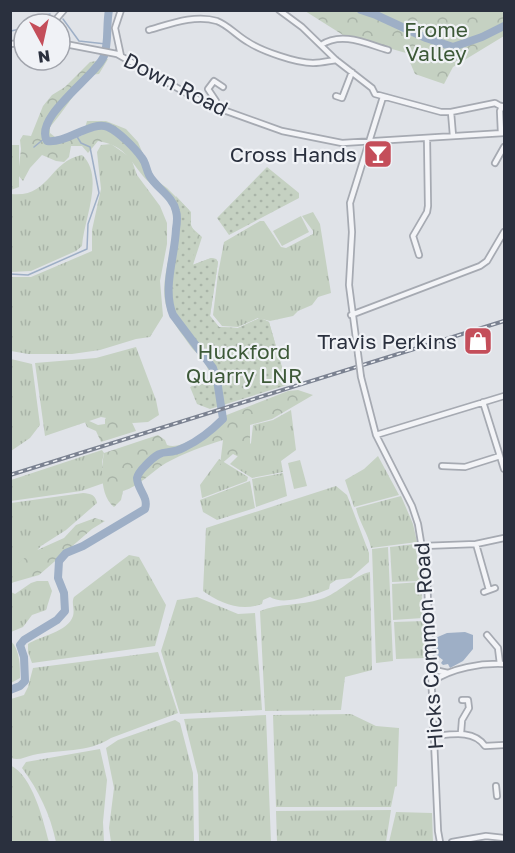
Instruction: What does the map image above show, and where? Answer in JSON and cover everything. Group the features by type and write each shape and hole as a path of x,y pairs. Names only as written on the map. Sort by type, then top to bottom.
{"street":[{"path":"119,55 115,28 121,10"},
{"path":"279,10 372,88 375,94 441,112 495,103 503,106 503,133"},
{"path":"157,35 152,29 186,20 215,21 252,45 285,57 314,63 336,60"},
{"path":"321,45 333,39 345,38 388,50"},
{"name":"Down Road","path":"72,46 119,55 204,103 282,131 325,141 371,142 503,133"},
{"path":"336,96 342,98 351,72"},
{"path":"216,107 216,101 208,89 214,81 223,87"},
{"name":"Hicks Common Road","path":"383,97 371,142 350,203 351,315 367,405 376,435 412,506 423,546 433,681 438,831 441,843"},
{"path":"451,112 453,136"},
{"path":"419,255 413,236 428,206 427,138"},
{"path":"495,164 504,147"},
{"path":"417,216 422,220"},
{"path":"351,315 480,266 487,261 504,232"},
{"path":"497,246 504,250"},
{"path":"376,435 504,396"},
{"path":"483,402 504,469"},
{"path":"442,466 448,464 465,466 500,456"},
{"path":"423,546 476,544 504,538"},
{"path":"476,544 490,590"},
{"path":"433,681 448,673 502,664 498,648 487,635"},
{"path":"432,665 439,671 448,673"},
{"path":"461,733 462,720 469,708 468,700 462,700"},
{"path":"435,736 461,733 480,739 485,746 504,745"},
{"path":"497,791 504,790"},
{"path":"452,843 486,836 504,838"}],"green space":[{"name":"Frome Valley","path":"305,11 504,11 504,36 453,67 444,84 415,74 406,53 343,35"},
{"path":"108,59 99,74 89,75 84,81 50,127 50,133 55,137 70,134 73,139 83,135 87,121 106,121 126,129 138,142 153,178 167,188 191,212 191,227 202,237 193,265 211,258 218,262 210,316 219,327 238,328 260,318 269,322 287,385 190,387 211,382 211,376 202,356 194,351 179,330 166,305 164,294 173,234 172,210 163,195 119,149 98,141 88,153 82,146 71,146 69,157 64,162 42,155 30,168 23,181 18,175 20,140 23,135 31,136 43,106 52,95 65,87 90,62"},
{"path":"111,144 131,158 137,175 160,206 167,223 167,244 160,281 163,316 150,337 100,350 72,354 28,354 11,351 10,277 31,277 92,251 92,230 101,189 97,152 101,145"},
{"path":"10,145 19,145 19,187 11,190"},
{"path":"82,155 89,164 93,186 82,246 76,251 31,271 11,272 11,194 34,191 62,165"},
{"path":"267,167 299,193 299,198 229,235 217,218"},
{"name":"Huckford Quarry LNR","path":"176,196 189,210 191,225 197,237 192,265 211,258 218,262 210,316 219,327 238,328 260,318 269,322 287,385 210,409 197,404 190,387 211,383 207,357 177,318 173,286 179,224"},
{"path":"313,212 320,224 331,293 318,297 312,305 298,311 293,316 270,321 258,318 238,327 222,326 213,315 224,242 260,221 264,221 281,247 286,248 313,234 302,216"},
{"path":"301,216 309,232 282,246 273,231"},
{"path":"136,347 156,400 159,415 148,422 133,423 101,417 45,436 35,363 96,358"},
{"path":"11,359 32,364 40,425 30,438 11,451"},
{"path":"298,390 313,395 272,419 250,425 250,445 243,459 233,454 220,465 223,440 216,442 166,463 123,491 121,500 114,507 109,502 103,482 104,453 158,435 165,440 167,445 180,445 203,433 219,418 288,391"},
{"path":"291,410 296,450 281,461 283,472 252,478 230,464 251,443 253,425 273,420"},
{"path":"108,416 129,416 136,431 101,442 96,431 87,427 85,422 87,420 98,425 105,424"},
{"path":"102,450 104,453 102,462 104,483 81,491 11,501 11,480"},
{"path":"378,456 399,495 354,507 345,480 364,469"},
{"path":"219,459 248,477 247,481 202,498 200,485"},
{"path":"300,460 307,486 294,489 288,463"},
{"path":"283,473 287,496 256,507 252,479"},
{"path":"250,481 255,508 217,520 203,512 200,500"},
{"path":"336,486 347,495 369,553 369,562 351,578 336,580 330,584 329,589 307,597 283,600 270,597 263,600 262,604 246,607 231,605 203,591 206,528"},
{"path":"83,493 92,495 97,503 66,530 41,546 20,570 11,585 11,503"},
{"path":"401,496 413,524 417,542 371,548 356,508"},
{"path":"95,518 105,521 92,529 39,575 11,583 19,562 35,551 64,538 76,525"},
{"path":"415,544 421,581 392,582 390,547"},
{"path":"388,547 393,661 376,663 372,549"},
{"path":"129,555 139,557 166,605 155,646 32,663 28,644 66,626 73,616 74,597"},
{"path":"370,572 372,670 345,677 341,710 265,711 260,611 327,597"},
{"path":"37,581 48,581 52,591 46,610 32,615 23,627 11,632 11,592 15,594"},
{"path":"421,582 423,618 393,620 392,584"},
{"path":"197,597 238,614 255,613 262,710 180,714 161,651 177,600"},
{"path":"424,621 426,658 396,659 394,622"},
{"path":"11,641 18,653 20,678 11,683"},
{"path":"158,652 178,713 93,746 19,759 11,758 11,699 24,695 33,668"},
{"path":"351,714 376,726 399,728 397,786 391,807 276,807 273,715"},
{"path":"266,715 271,842 199,842 198,775 184,719"},
{"path":"175,720 180,723 193,773 194,842 111,842 109,828 114,788 106,748 118,740"},
{"path":"100,749 107,780 103,822 104,842 56,842 43,803 22,768 26,762"},
{"path":"10,765 18,771 31,788 49,842 11,842"},
{"path":"391,810 386,842 277,842 276,811"},
{"path":"396,812 432,813 433,842 389,842"}],"water":[{"path":"465,632 473,635 473,649 463,661 450,668 448,664 443,665 441,663 443,660 434,656 433,639 447,633"}],"waterway":[{"path":"10,690 25,681 24,657 20,645 24,640 57,620 65,611 64,593 58,578 59,561 66,553 83,546 145,509 144,497 137,478 141,470 157,455 173,452 196,441 223,419 213,368 173,315 170,305 169,283 177,220 172,201 152,180 143,160 135,150 122,136 108,127 94,127 62,139 47,141 45,131 49,120 104,56 109,10"},
{"path":"361,10 453,47 504,26"},
{"path":"72,31 79,41 106,44"},
{"path":"10,274 28,275 87,249 88,224 99,193 90,147 81,143 76,135"},
{"path":"34,147 45,138"}],"railway":[{"path":"10,475 504,321"}],"place":[{"name":"Cross Hands","path":"378,154"},
{"name":"Travis Perkins","path":"478,341"}]}
